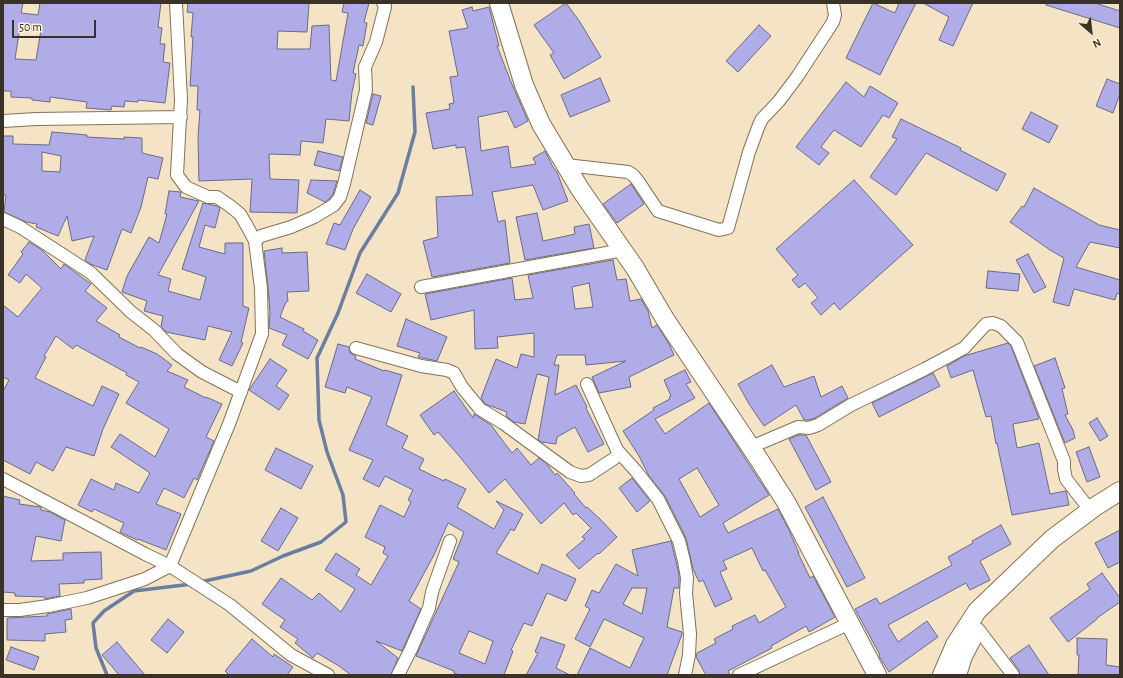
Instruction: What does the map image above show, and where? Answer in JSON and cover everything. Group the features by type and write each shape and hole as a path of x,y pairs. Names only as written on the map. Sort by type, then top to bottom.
{"street":[{"path":"3,610 27,609 87,598 145,579 170,566 229,424 262,334 261,288 255,241 240,214 216,197 208,197 186,187 178,175 182,99 176,3"},
{"path":"255,241 261,236 290,227 314,216 334,205 340,197 366,90 365,67 376,42 385,7 383,3"},
{"path":"499,3 524,85 541,124 580,190 636,268 665,319 786,502 877,675"},
{"path":"566,165 628,172 633,174 658,211 719,230 728,228 749,152 759,124 797,77 833,22 833,3"},
{"path":"3,121 36,119 181,117"},
{"path":"3,219 20,227 91,273 131,312 154,330 177,354 202,372 241,392"},
{"path":"421,287 623,250"},
{"path":"751,447 798,428 818,426 852,405 964,348 986,324 993,323 1001,326 1018,342 1064,462 1066,479 1090,510"},
{"path":"356,348 421,366 447,370 454,373 462,387 480,409 570,472 581,476 589,475 621,454"},
{"path":"587,384 617,450 658,499 679,541 687,578 686,593 690,634 689,655 685,675"},
{"path":"3,479 170,566 230,605 292,655 328,675"},
{"path":"942,675 955,645 977,611 1052,539 1090,510 1120,491"},
{"path":"957,675 963,656 972,639 990,614 1066,542 1089,523 1120,503"},
{"path":"398,675 429,608 432,592 450,542"},
{"path":"738,675 850,623"},
{"path":"978,629 1014,675"}],"building":[{"path":"3,3 23,3 21,13 38,15 40,3 161,3 158,27 162,28 160,44 165,44 163,62 170,63 165,103 138,100 138,102 125,101 124,107 112,106 111,110 86,108 87,102 50,97 50,102 32,100 32,98 11,97 11,91 3,91","holes":["20,27 41,30 36,60 15,59"]},
{"path":"188,3 309,3 307,32 278,31 277,49 310,49 312,26 329,25 331,80 336,81 348,13 342,12 344,3 369,3 364,22 367,23 363,46 359,45 353,73 356,74 352,92 349,121 326,119 323,143 301,141 300,155 269,154 270,179 299,180 297,213 250,212 252,179 199,181 198,137 200,110 197,110 198,86 190,86 193,13 187,12"},
{"path":"566,3 580,22 601,57 564,79 550,55 554,53 534,25"},
{"path":"873,3 895,13 899,3 916,3 880,75 846,58"},
{"path":"923,3 973,3 953,46 939,40 949,17"},
{"path":"1046,3 1095,3 1120,11 1120,28 1046,5"},
{"path":"472,7 473,11 489,7 499,46 497,46 528,121 515,128 507,111 478,117 481,151 508,146 511,168 536,164 533,158 545,151 557,172 568,201 543,210 533,185 492,192 498,222 505,220 510,263 432,277 423,241 438,237 436,197 473,195 465,147 456,148 456,145 433,149 426,113 450,109 449,104 454,103 450,77 458,76 449,31 468,28 462,10"},
{"path":"759,25 771,36 738,72 726,61"},
{"path":"600,78 610,101 570,117 561,95"},
{"path":"1107,79 1120,84 1120,94 1113,113 1096,106"},
{"path":"846,82 864,97 870,86 898,103 889,118 883,115 861,147 834,130 821,147 829,153 819,165 796,147"},
{"path":"373,94 381,96 373,125 366,123"},
{"path":"1031,112 1058,126 1049,143 1022,129"},
{"path":"901,119 961,148 960,150 1006,174 997,191 926,153 896,195 870,177 897,139 892,137"},
{"path":"52,132 87,135 87,137 124,139 124,137 142,138 142,153 163,158 158,179 148,177 141,207 131,233 122,229 107,270 90,264 85,260 94,236 72,241 67,216 58,236 36,227 37,224 26,222 4,212 6,195 3,195 3,136 13,136 13,144 49,145","holes":["42,152 61,156 60,172 42,171"]},
{"path":"318,151 343,157 339,171 314,165"},
{"path":"311,180 337,181 333,194 329,199 325,202 307,193"},
{"path":"854,180 913,245 840,310 834,303 821,315 811,303 818,298 805,283 799,288 792,280 798,275 776,249"},
{"path":"631,184 644,204 617,223 603,204"},
{"path":"1034,188 1099,225 1120,230 1120,248 1090,242 1076,267 1120,280 1120,294 1117,293 1115,300 1074,289 1069,306 1053,302 1064,258 1010,222 1022,206 1024,207"},
{"path":"360,190 371,197 353,229 345,250 326,244 334,223 340,225"},
{"path":"169,191 181,192 180,197 199,201 158,275 171,279 168,291 200,300 206,277 182,269 203,203 220,208 215,228 205,225 199,247 225,254 225,243 243,243 243,306 249,308 241,342 243,343 232,366 219,360 232,332 208,326 205,340 166,332 161,326 163,316 144,311 147,301 122,292 127,276 149,237 159,243 167,214 165,214"},
{"path":"537,213 543,241 575,234 574,227 589,224 594,248 525,260 516,217"},
{"path":"29,242 42,250 61,269 64,264 91,284 85,291 107,308 96,321 120,335 119,337 140,348 141,347 157,354 172,365 167,371 188,380 184,387 222,404 206,437 214,441 197,480 194,478 184,498 164,488 156,504 181,514 166,550 138,539 137,540 120,532 124,523 94,509 92,512 78,505 91,479 114,490 116,483 139,493 150,473 111,447 120,434 155,457 169,429 126,403 139,382 126,375 127,373 76,345 73,349 56,336 44,356 46,357 35,378 93,406 102,386 119,394 103,429 94,456 66,447 53,471 36,462 30,474 3,460 3,391 9,380 3,377 3,305 18,317 42,288 26,274 20,283 8,275 23,254 21,252"},
{"path":"282,248 282,253 307,252 309,291 287,292 288,301 286,302 280,317 304,329 303,331 318,340 308,359 282,345 287,335 269,328 270,313 264,251"},
{"path":"1028,254 1046,287 1034,293 1016,260"},
{"path":"613,260 617,280 626,279 630,301 641,299 648,311 652,328 657,325 674,355 629,377 631,387 599,393 592,377 626,361 586,365 585,355 557,355 554,365 559,365 555,395 576,385 604,444 588,452 575,427 557,437 556,444 541,442 538,440 549,377 537,374 525,424 514,422 506,416 507,412 485,404 481,398 496,359 517,368 521,354 534,357 534,333 497,337 498,348 475,349 474,310 431,320 425,294 512,278 515,300 533,298 528,275","holes":["589,283 593,307 575,309 572,287"]},
{"path":"988,271 1020,274 1018,291 986,288"},
{"path":"367,274 401,294 391,312 356,293"},
{"path":"406,319 447,337 437,361 418,357 420,353 397,346"},
{"path":"1008,343 1011,346 1039,419 1013,424 1017,448 1039,443 1050,494 1066,491 1069,505 1012,515 991,416 986,417 973,370 951,378 947,366 964,356"},
{"path":"338,344 349,347 350,353 356,356 355,359 384,371 402,375 386,425 408,436 402,448 424,459 419,469 444,481 445,479 466,489 457,507 494,529 504,510 496,501 523,514 514,531 511,529 496,553 538,574 542,564 576,579 566,601 547,593 532,626 524,623 511,650 513,651 504,675 459,675 454,673 454,671 416,656 459,562 453,559 464,532 448,523 434,555 409,601 421,609 402,651 376,641 398,658 391,675 351,675 317,653 313,658 295,643 298,639 280,627 285,620 262,604 281,578 312,600 319,593 341,612 355,589 325,570 336,553 360,569 356,575 371,585 388,556 383,553 385,547 365,537 380,505 404,517 411,502 408,500 413,490 385,476 379,487 363,479 373,460 349,450 372,397 347,387 345,393 325,387","holes":["469,631 493,641 485,664 459,653"]},
{"path":"1055,358 1065,388 1062,389 1068,414 1065,415 1073,430 1075,438 1065,443 1034,366"},
{"path":"270,359 287,370 276,386 289,395 279,410 249,390"},
{"path":"772,365 784,387 814,376 821,397 842,386 848,398 815,418 808,420 804,420 796,405 764,426 738,384"},
{"path":"685,370 691,382 686,384 695,398 655,419 665,434 709,403 769,495 723,523 728,533 778,509 810,578 813,576 835,617 809,632 806,626 771,646 772,648 728,671 730,675 706,675 696,657 697,653 716,643 714,639 733,629 732,626 755,615 759,623 786,607 765,570 763,571 752,548 723,561 727,569 720,572 732,599 715,607 703,580 699,582 693,569 686,538 665,496 649,476 639,456 623,431 654,410 653,408 670,399 669,397 671,396 664,380","holes":["697,468 719,505 700,517 679,479"]},
{"path":"933,373 940,386 879,417 872,403"},
{"path":"454,391 473,418 474,414 491,425 512,453 517,448 531,465 539,458 546,463 555,475 557,473 575,493 574,494 586,508 587,507 600,519 617,537 599,554 598,553 579,569 566,555 585,539 582,537 591,528 576,513 573,515 564,503 541,524 505,479 489,493 438,432 434,435 420,415"},
{"path":"1097,418 1108,436 1100,441 1089,423"},
{"path":"799,435 806,435 831,482 816,490 789,439"},
{"path":"1089,447 1100,477 1087,482 1076,452"},
{"path":"276,448 313,466 301,489 265,470"},
{"path":"632,478 650,501 637,512 619,488"},
{"path":"3,496 20,500 19,504 41,507 41,510 50,512 65,520 61,541 36,536 31,561 63,560 63,553 101,552 102,579 84,580 84,583 59,584 60,596 45,599 45,597 15,596 15,593 3,592"},
{"path":"823,497 865,578 847,587 805,507"},
{"path":"281,508 298,518 278,551 261,541"},
{"path":"1001,525 1011,544 980,561 990,580 970,590 966,583 888,625 898,642 927,621 938,637 889,672 879,656 880,655 855,609 876,598 880,604 952,565 948,557 973,543 972,541"},
{"path":"1120,530 1120,562 1108,568 1095,543"},
{"path":"671,541 679,574 679,588 674,588 667,627 682,632 682,634 667,675 577,675 590,648 630,668 644,638 604,619 590,647 575,639 590,609 585,606 592,590 599,593 616,564 638,576 632,550","holes":["632,588 647,588 642,614 623,604"]},
{"path":"1102,573 1120,598 1120,602 1097,618 1068,642 1050,618 1090,589 1087,584"},
{"path":"71,609 72,619 65,620 66,632 45,634 45,641 7,640 7,618 47,616 47,614"},
{"path":"168,619 184,632 167,653 151,640"},
{"path":"541,637 565,645 556,668 570,675 526,675 538,653 535,652"},
{"path":"1077,638 1107,639 1106,665 1120,667 1120,675 1078,675 1079,655 1077,655"},
{"path":"252,639 273,657 274,654 293,667 287,675 229,675 225,671"},
{"path":"117,642 145,675 119,675 102,655"},
{"path":"1029,645 1049,675 1020,675 1019,670 1010,658"},
{"path":"11,647 39,657 34,670 6,660"}],"waterway":[{"path":"200,582 251,571 283,556 321,542 346,522 343,495 327,452 319,420 317,358 338,313 360,253 398,193 415,132 413,87"},
{"path":"107,675 96,648 93,623 104,611 134,591 192,584"}]}
